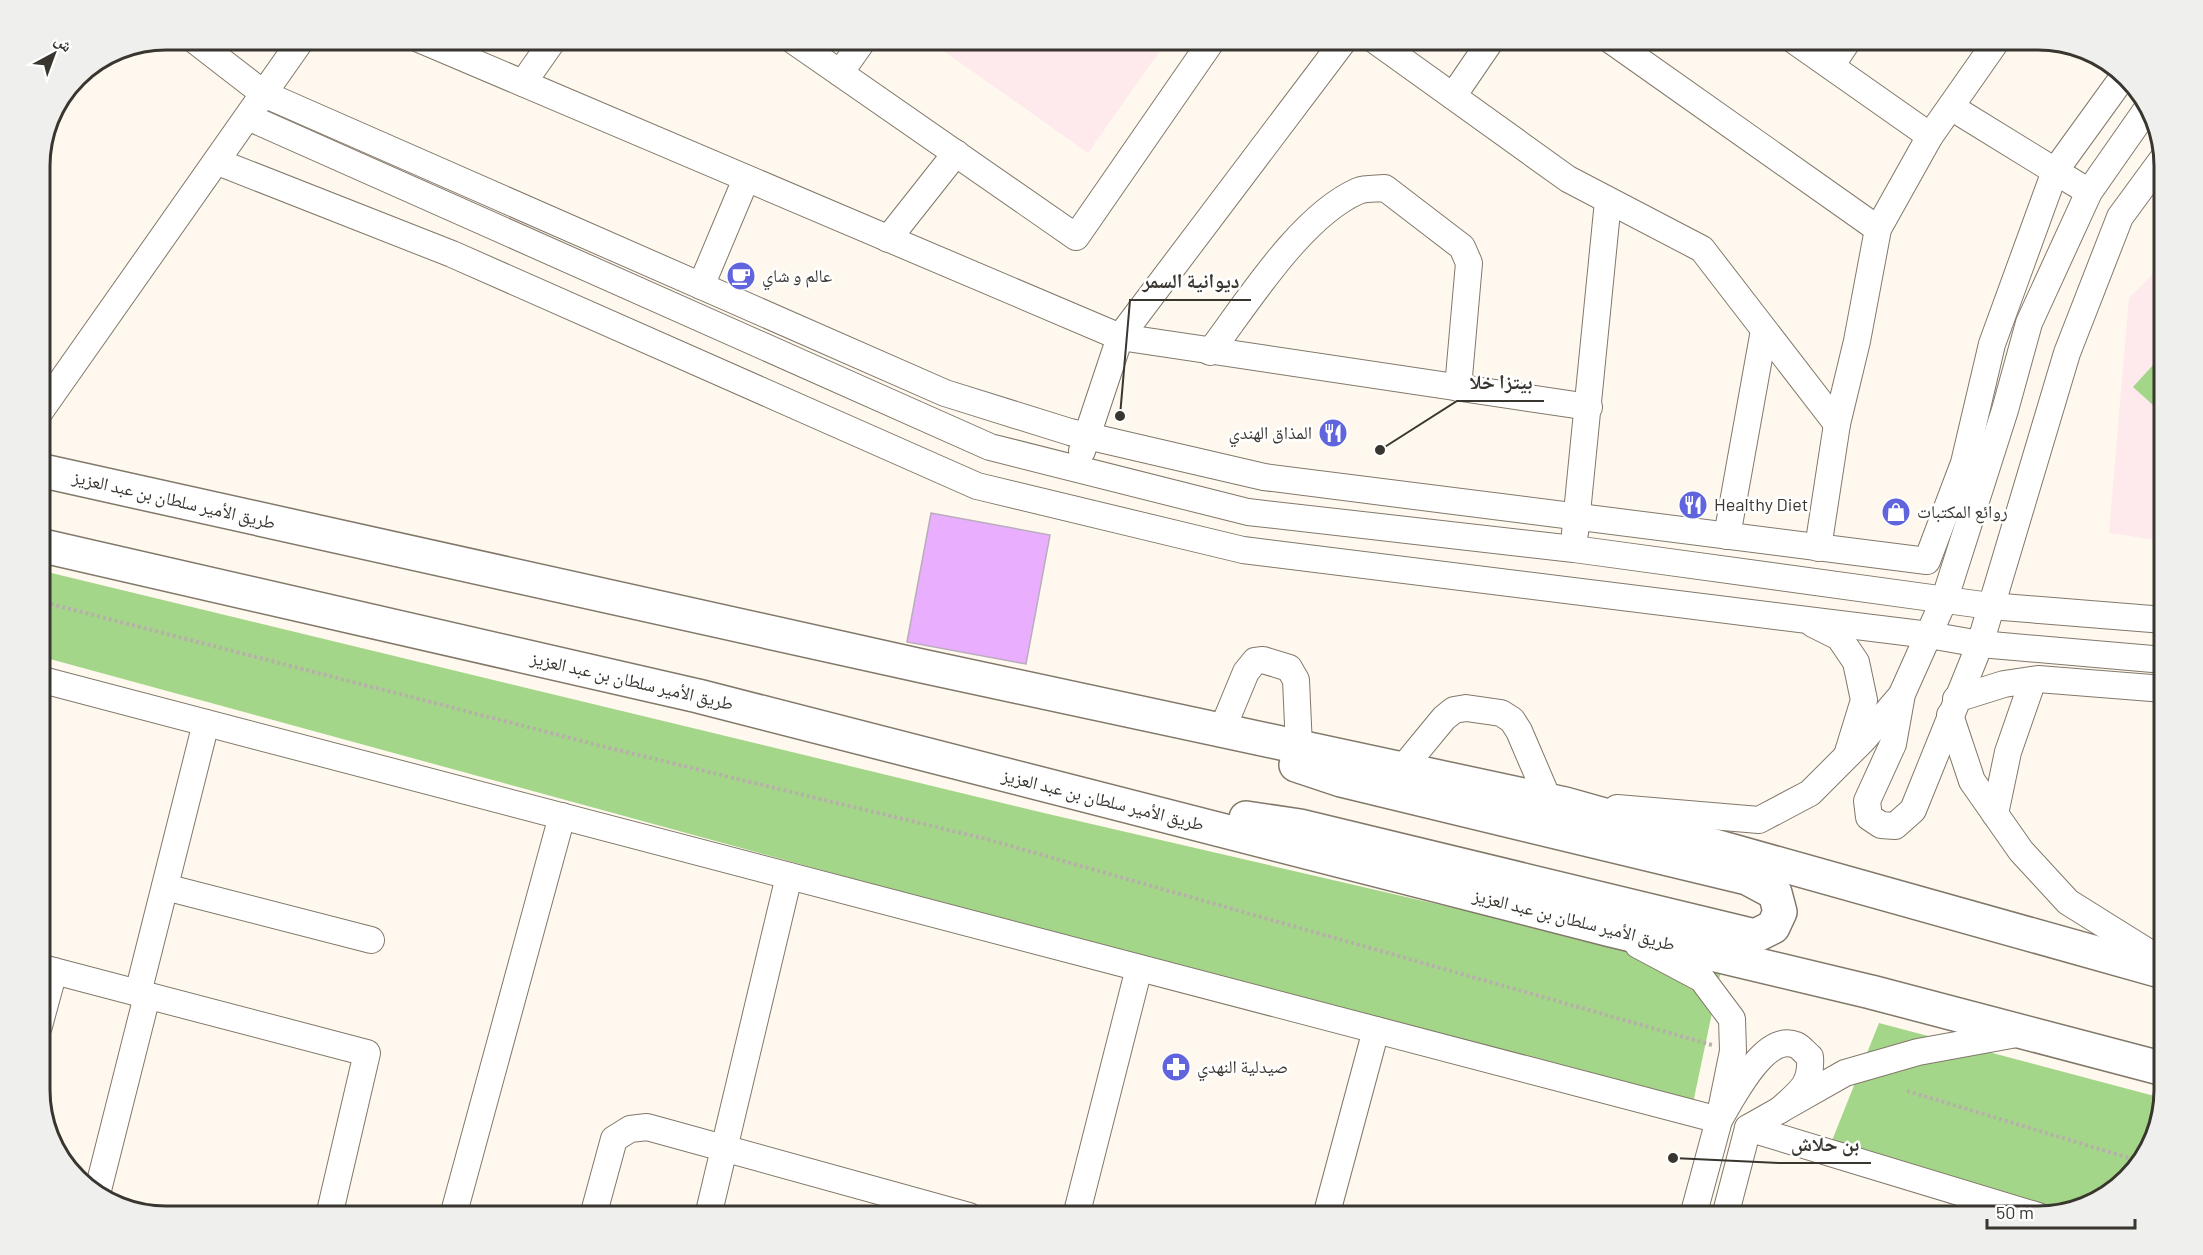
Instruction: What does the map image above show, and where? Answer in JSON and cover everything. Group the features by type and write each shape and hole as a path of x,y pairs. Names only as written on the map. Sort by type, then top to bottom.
{"highway":[{"name":"طريق الأمير سلطان بن عبد العزيز","path":"50,472 1132,711 1557,802 2154,969"},
{"name":"طريق الأمير سلطان بن عبد العزيز","path":"50,548 698,696 1611,930 1871,992 2154,1066"},
{"path":"1089,796 1300,826 1755,936 1773,927 1780,912 1775,893 1747,878 1341,780 1132,711"}],"street":[{"path":"207,50 264,94 701,286 945,393 1087,436 1264,477 1927,561 1964,463 1992,344 2055,171 2119,82"},
{"path":"50,398 218,162 294,50"},
{"path":"444,50 1120,337 1588,407"},
{"path":"523,83 546,50"},
{"path":"807,50 1076,237 1205,50"},
{"path":"840,73 856,50"},
{"path":"1077,469 1120,337 1337,50"},
{"path":"1388,50 1569,178 1608,201 1702,249 1837,424"},
{"path":"1453,96 1484,50"},
{"path":"1625,50 1878,229"},
{"path":"1808,50 1930,136"},
{"path":"1831,66 1842,50"},
{"path":"1818,548 1837,424 1857,341 1878,229 1930,136 1990,50"},
{"path":"1951,106 2089,192"},
{"path":"2143,115 2089,192 2029,323 2005,410 1945,598 1902,694 1893,744 1867,801 1869,817 1881,825 1895,826 1913,810 1980,644 2071,342 2120,217 2153,172"},
{"path":"248,117 990,447 1248,512 1574,549 1945,598 1990,606 2153,619"},
{"path":"888,239 956,153"},
{"path":"218,162 452,254 977,486 1243,550 1929,635 1980,644 2154,659"},
{"path":"701,286 746,179"},
{"path":"1210,352 1278,262 1318,217 1359,190 1385,189 1462,247 1469,263 1458,388"},
{"path":"1574,549 1608,201"},
{"path":"2010,293 2039,300"},
{"path":"1727,536 1764,330"},
{"path":"1805,620 1839,637 1856,662 1864,700 1846,758"},
{"path":"1222,730 1246,672 1255,661 1263,660 1289,668 1296,680 1299,747"},
{"path":"1953,707 2004,684 2032,680 2154,688"},
{"path":"1995,814 2008,752 2032,680"},
{"path":"50,683 1719,1120"},
{"path":"1402,769 1444,718 1454,710 1466,708 1501,713 1512,720 1557,802 1760,820 1810,793 1846,758 1902,694"},
{"path":"1953,707 1972,781 2021,851 2068,902 2154,956"},
{"path":"99,1185 165,887 206,723"},
{"path":"456,1205 562,816"},
{"path":"711,1205 789,876"},
{"path":"165,887 371,940"},
{"path":"1611,930 1702,979 1732,1019 1733,1051 1719,1120 1696,1205"},
{"path":"1079,1205 1139,968"},
{"path":"50,970 367,1053 332,1205"},
{"path":"1329,1205 1376,1030"},
{"path":"1728,1205 1749,1128 1780,1110 1845,1073 1918,1052 2025,1033"},
{"path":"1719,1120 1759,1058 1780,1044 1796,1045 1810,1057 1812,1075 1803,1089 1780,1110"},
{"path":"595,1205 614,1139 630,1129 646,1127 725,1147 911,1205"},
{"path":"1749,1128 2002,1205"}],"path":[{"path":"50,605 590,743 986,839 1733,1051"},
{"path":"1907,1091 2131,1159"}],"shaded area":[{"path":"943,50 1160,50 1088,153"},
{"path":"2153,274 2153,539 2109,533 2129,298"}],"green space":[{"path":"2153,365 2153,405 2133,387"},
{"path":"50,573 1044,813 1721,970 1692,1108 50,659"},
{"path":"1879,1023 2154,1096 2145,1134 2138,1148 2120,1172 2096,1190 2082,1197 2053,1205 2045,1205 1831,1143"}],"building":[{"path":"931,513 1050,535 1026,664 907,642"}],"place":[{"name":"عالم و شاي","path":"741,276"},
{"name":"ديوانية السمر","path":"1120,416"},
{"name":"المذاق الهندي","path":"1333,433"},
{"name":"بيتزا خلا","path":"1380,450"},
{"name":"Healthy Diet","path":"1693,505"},
{"name":"روائع المكتبات","path":"1896,512"},
{"name":"صيدلية النهدي","path":"1176,1067"},
{"name":"بن حلاش","path":"1673,1158"}]}
